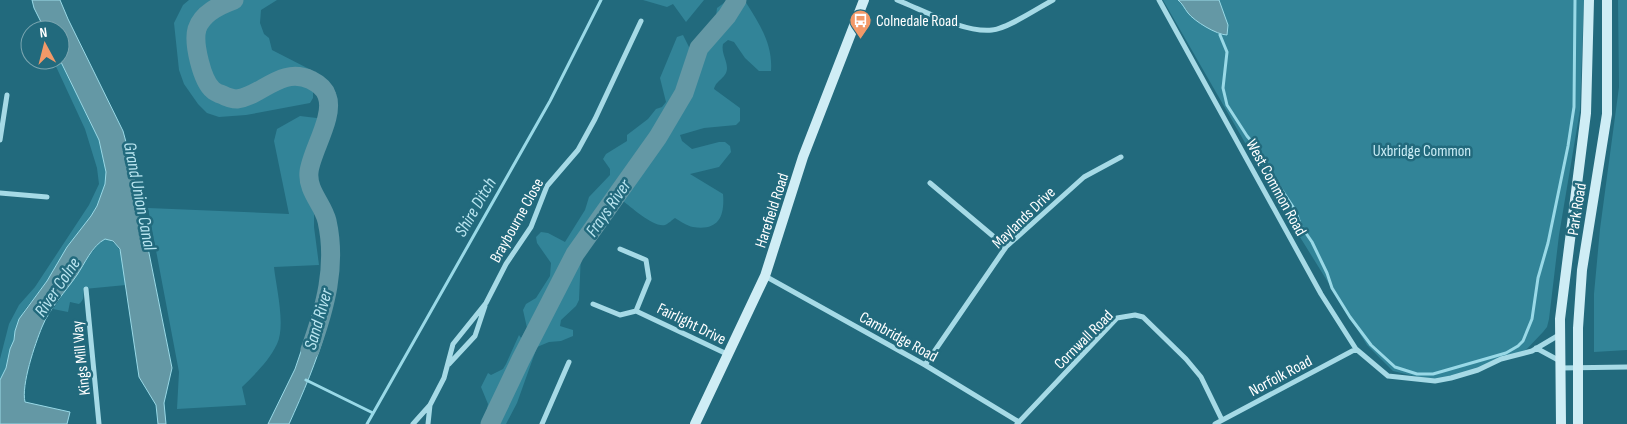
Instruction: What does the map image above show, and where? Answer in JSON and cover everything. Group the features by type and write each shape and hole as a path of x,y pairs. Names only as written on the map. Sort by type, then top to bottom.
{"main road":[{"name":"Harefield Road","path":"695,424 765,276 804,157 864,0"},
{"name":"Park Road","path":"1561,424 1560,319 1586,113 1589,0"},
{"name":"Park Road","path":"1578,424 1582,270 1607,114 1607,0"}],"street":[{"path":"897,0 966,28 992,30 1009,24 1053,0"},
{"name":"West Common Road","path":"1159,0 1321,294 1356,349 1388,376 1434,381 1478,370 1501,359 1536,348"},
{"name":"Braybourne Close","path":"413,424 430,405 444,378 454,344 486,303 506,264 531,227 547,186 578,150 595,119 640,21"},
{"path":"0,140 7,95"},
{"name":"Maylands Drive","path":"926,365 1006,247 1084,177 1121,157"},
{"path":"930,184 1006,247"},
{"path":"0,193 47,198"},
{"name":"Fairlight Drive","path":"620,249 646,260 649,279 636,311 728,355"},
{"name":"Cambridge Road","path":"765,276 926,365 1018,423"},
{"name":"Kings Mill Way","path":"86,289 99,424"},
{"path":"448,366 475,336 486,303"},
{"path":"593,304 620,314 636,311"},
{"name":"Cornwall Road","path":"1018,423 1117,318 1135,315 1143,317 1186,359 1200,377 1222,420"},
{"path":"1559,335 1536,348 1560,365 1578,368 1627,366"},
{"name":"Norfolk Road","path":"1216,424 1356,349"},
{"path":"542,424 569,362"},
{"name":"Braybourne Close","path":"428,424 430,405"}],"green space":[{"path":"189,0 277,0 261,10 260,23 264,34 269,38 272,50 313,71 313,98 310,103 246,115 219,117 207,113 184,84 179,70 174,23 183,5"},
{"path":"643,0 704,0 686,22 673,4 667,7"},
{"path":"728,0 745,1 755,17 764,34 770,52 771,71 759,71 745,58 734,42 728,40 723,44 727,71 714,89 740,108 740,121 736,125 704,128 680,135 682,141 692,149 719,142 725,142 730,146 731,152 719,167 690,174 723,194 721,216 718,221 709,227 688,226 675,218 665,225 660,225 643,216 623,201 596,226 581,254 579,300 576,306 561,320 560,326 573,330 573,336 537,347 517,403 506,424 484,424 488,404 481,387 488,373 491,375 503,369 519,335 521,338 527,328 523,310 526,304 536,298 550,276 551,263 537,243 536,237 541,232 548,233 565,242 585,210 589,197 610,175 610,169 603,159 606,154 627,141 627,135 666,102 660,78 677,37 683,35 691,51 703,49 709,42 715,24 717,8"},
{"name":"Uxbridge Common","path":"1163,0 1584,0 1580,110 1559,235 1549,319 1547,327 1543,332 1523,353 1478,370 1435,381 1393,371 1367,345 1290,221"},
{"path":"1618,0 1627,0 1627,350 1594,352 1594,294 1600,229 1619,87"},
{"path":"58,70 65,70 99,140 106,172 105,184 91,216 67,247 47,281 24,311 15,331 6,368 0,380 0,359 9,324 19,305 35,287 89,205 99,184 97,168 85,129"},
{"path":"300,116 325,119 330,123 319,146 310,154 305,165 314,214 319,265 274,267 281,317 280,336 270,356 242,387 246,405 177,409 179,372 148,208 289,214 274,141 277,129"},
{"path":"105,239 112,241 120,251 124,264 126,285 84,289 82,300 79,304 70,302 68,312 53,309 89,256 100,242"}],"water":[{"path":"32,0 60,0 68,20 40,20"},
{"path":"1178,0 1219,0 1228,25 1227,35 1218,33 1200,23 1191,16"},
{"name":"River Colne","path":"70,23 123,131 129,153 172,368 164,403 166,424 158,424 156,405 139,377 120,249 113,241 105,239 93,250 49,314 42,327 29,364 24,395 25,402 70,412 67,424 0,424 0,380 6,368 19,319 47,281 67,247 91,216 105,184 106,172 99,140 65,70 70,70"},
{"path":"310,325 326,328 304,389 289,424 268,424 295,369"}],"waterway":[{"name":"Sand River","path":"234,0 217,7 207,14 199,23 197,29 196,43 199,61 205,79 213,90 237,99 255,93 281,79 300,77 311,80 323,89 329,104 328,114 309,172 310,185 327,221 331,254 325,303 310,350"},
{"name":"Shire Ditch","path":"367,424 550,101 601,0"},
{"name":"Frays River","path":"490,424 575,254 658,137 684,93 699,48 727,16 737,0"},
{"path":"1220,35 1227,52 1223,88 1227,105 1247,136 1259,150 1266,166 1295,210 1301,226 1312,242 1327,273 1332,288 1350,317 1371,345 1395,367 1417,374 1433,374 1506,353 1523,341 1532,319 1538,278 1548,243 1574,107 1575,0"},
{"path":"306,380 373,413"}],"place":[{"name":"Colnedale Road","path":"860,39"}],"water label":[{"name":"Grand Union Canal","path":"140,196"}]}
